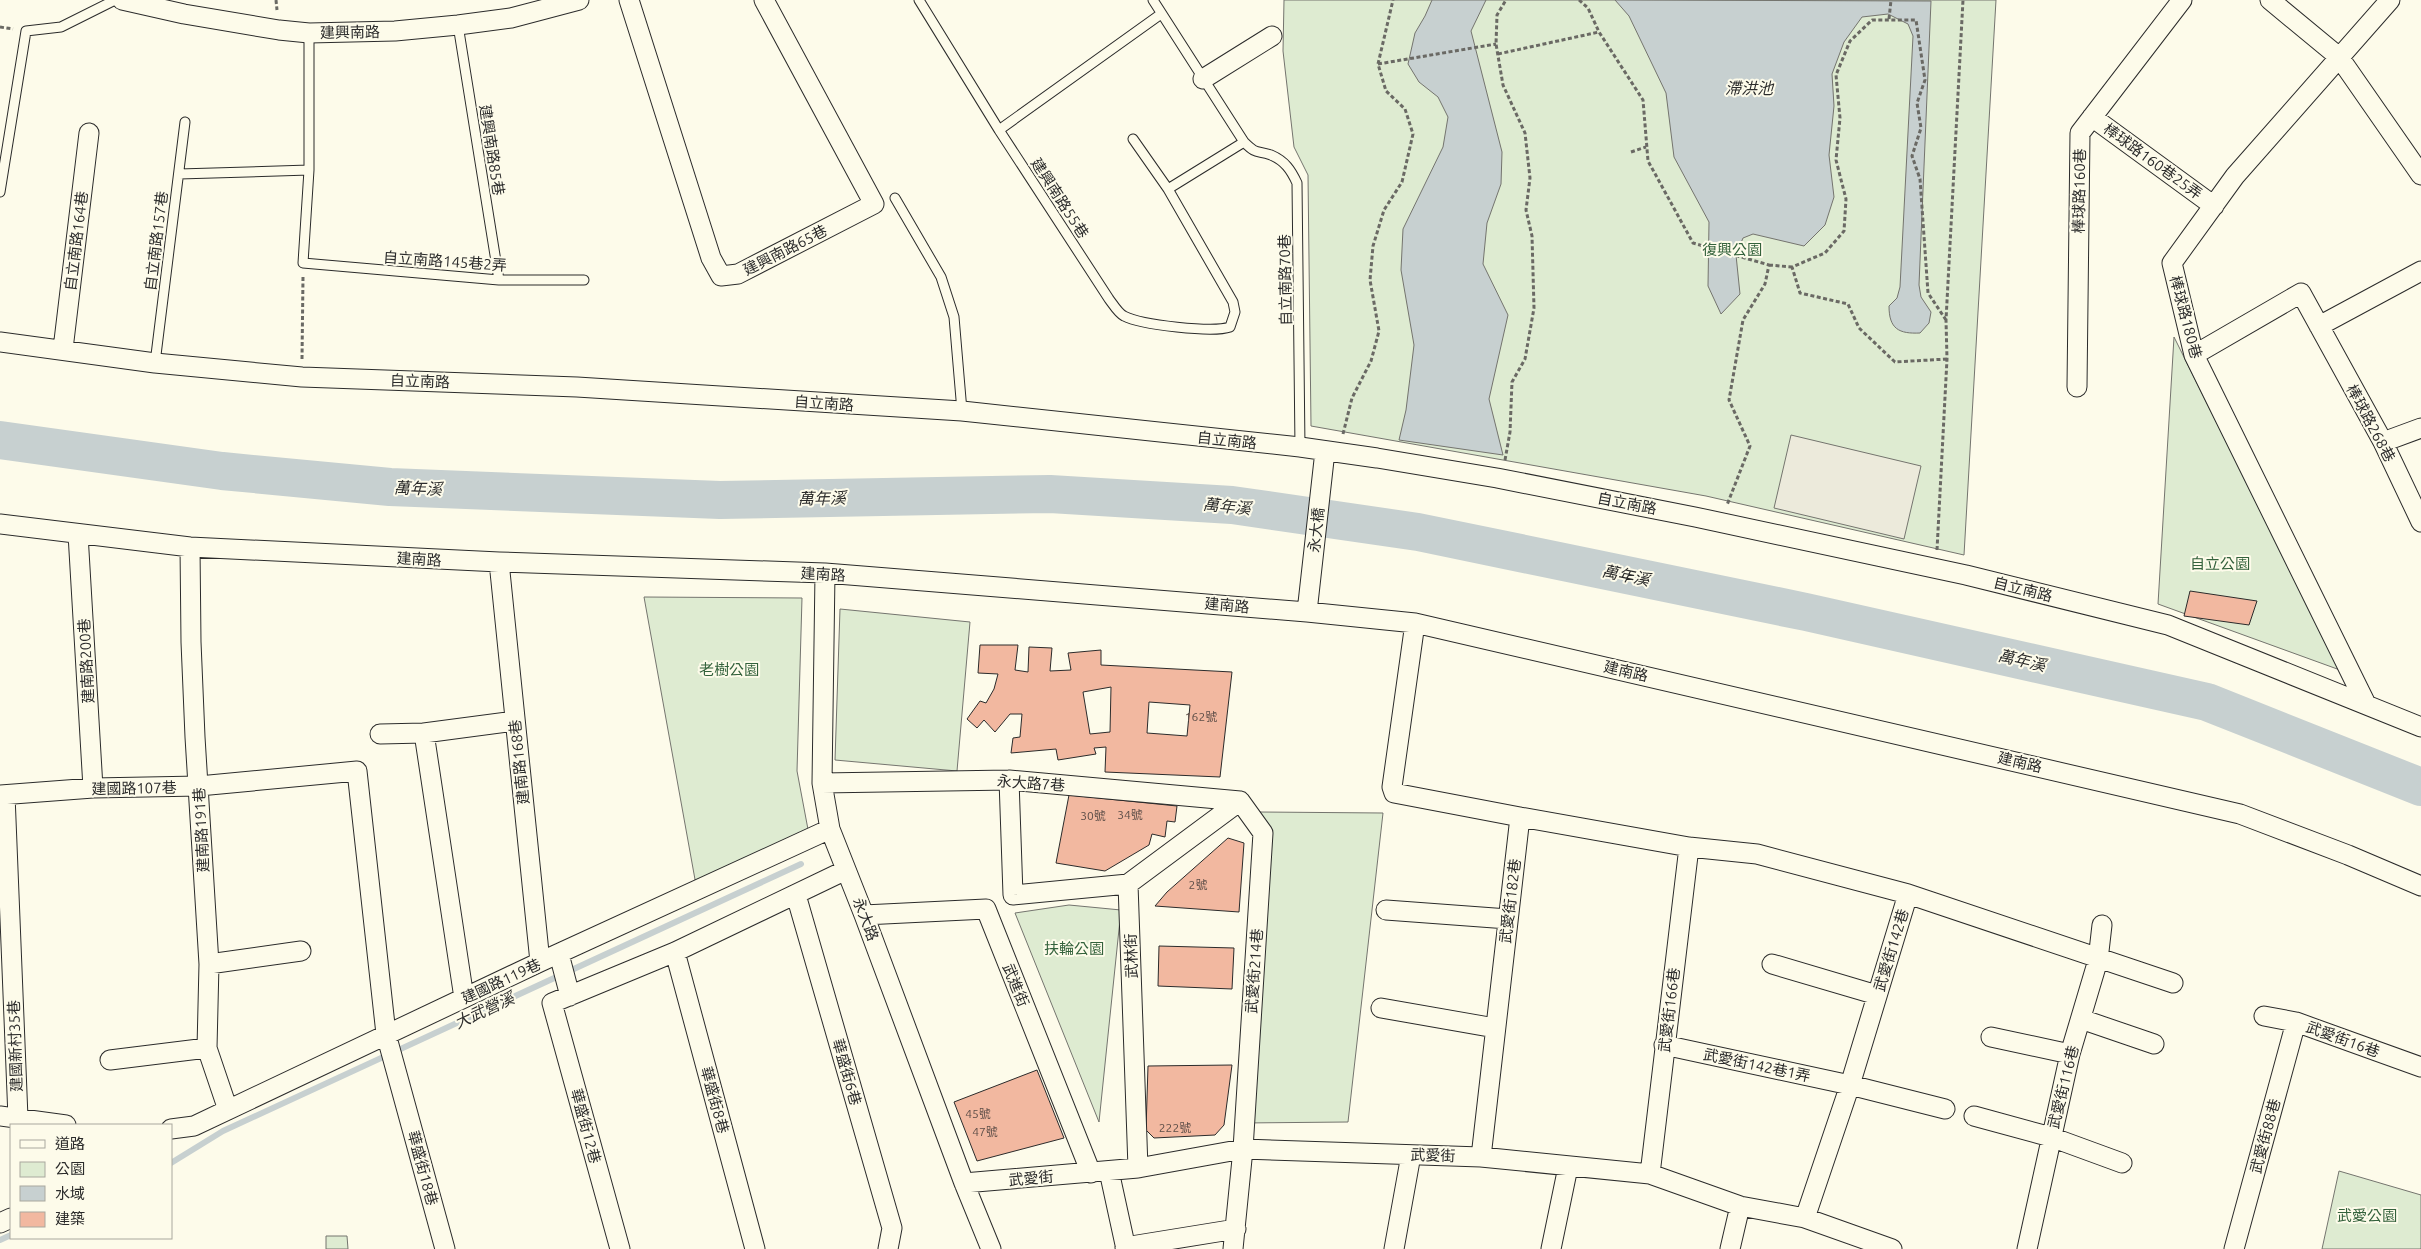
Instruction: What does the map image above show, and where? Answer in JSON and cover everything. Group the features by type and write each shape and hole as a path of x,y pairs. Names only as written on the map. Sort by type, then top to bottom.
{"street":[{"name":"建興南路","path":"122,0 193,15 308,33 395,31 458,25 511,18 579,0"},
{"name":"建興南路65巷","path":"628,0 711,258 721,276 738,274 874,204 764,0"},
{"name":"棒球路160巷","path":"2077,387 2080,133 2182,0"},
{"path":"2270,0 2339,58 2421,175"},
{"name":"棒球路180巷","path":"2366,704 2194,355 2172,263 2235,176 2390,0"},
{"path":"1203,79 1272,36"},
{"name":"棒球路160巷25弄","path":"2092,117 2214,206"},
{"name":"自立南路164巷","path":"63,349 89,133"},
{"path":"2319,326 2421,271"},
{"name":"棒球路268巷","path":"2194,355 2302,293 2382,442 2421,522"},
{"name":"自立南路","path":"0,342 63,349 155,364 302,377 577,388 962,411 1300,447 1500,473 1956,573 2168,625 2421,727"},
{"path":"2382,442 2421,428"},
{"name":"永大橋","path":"1307,611 1326,451"},
{"name":"建南路","path":"0,524 190,547 499,562 825,573 1307,611 1415,623 2240,814 2339,851 2421,886"},
{"name":"建南路200巷","path":"78,534 93,788"},
{"name":"建南路191巷","path":"190,547 191,642 209,964 208,1048 228,1110"},
{"name":"建南路168巷","path":"499,562 540,962"},
{"name":"永大路","path":"825,573 822,783 830,829 964,1183 991,1249"},
{"path":"1415,623 1392,787 1394,793 1690,846"},
{"path":"380,734 424,733 515,721"},
{"path":"424,733 464,998"},
{"name":"建國路107巷","path":"3,795 93,788 199,786 357,770"},
{"name":"華盛街18巷","path":"357,770 386,1034 445,1249"},
{"path":"1008,780 1013,895"},
{"name":"永大路7巷","path":"822,783 1008,780 1240,801"},
{"name":"建國新村35巷","path":"3,795 9,1117"},
{"path":"864,915 986,909 1013,895 1128,884 1240,801"},
{"name":"武愛街214巷","path":"1233,1249 1243,1149 1263,833 1240,801"},
{"name":"武愛街182巷","path":"1481,1157 1520,817"},
{"name":"建國路119巷","path":"172,1129 194,1126 540,962 562,980 830,829"},
{"name":"武愛街142巷","path":"1690,846 1757,854 1908,894 1850,1085 1805,1218"},
{"name":"武愛街166巷","path":"1650,1174 1664,1045 1690,846"},
{"path":"562,980 675,952 846,870"},
{"name":"武林街","path":"1128,884 1138,1168"},
{"path":"1908,894 2098,960 2173,983"},
{"name":"華盛街6巷","path":"796,895 892,1228 888,1249"},
{"name":"武進街","path":"986,909 1100,1172 1125,1248"},
{"path":"1386,910 1508,919"},
{"name":"武愛街116巷","path":"2026,1249 2070,1054 2098,960 2102,925"},
{"path":"209,964 301,952"},
{"name":"華盛街8巷","path":"675,952 755,1249"},
{"path":"1772,964 1877,995"},
{"name":"華盛街12巷","path":"562,980 620,1249"},
{"path":"1381,1008 1495,1028"},
{"name":"武愛街16巷","path":"2264,1016 2296,1022 2421,1067"},
{"path":"2081,1019 2154,1044"},
{"name":"武愛街88巷","path":"2234,1249 2296,1022"},
{"path":"1991,1037 2070,1054"},
{"name":"武愛街142巷1弄","path":"1664,1045 1850,1085 1945,1109"},
{"path":"110,1060 208,1048"},
{"path":"1974,1116 2051,1137 2122,1164"},
{"path":"9,1117 59,1124"},
{"path":"172,1137 194,1126"},
{"name":"武愛街","path":"964,1183 1138,1168 1243,1149 1481,1157 1650,1174 1740,1206 1805,1218 1883,1248"},
{"path":"1394,1249 1411,1155"},
{"path":"1551,1249 1568,1167"},
{"path":"1730,1249 1740,1206"},
{"path":"1125,1248 1236,1229"}],"lane":[{"path":"0,192 26,31 62,27 115,0"},
{"name":"建興南路55巷","path":"919,0 1109,299 1123,316 1142,322 1205,330 1220,331 1230,327 1234,312 1233,302 1168,189"},
{"name":"自立南路70巷","path":"1153,0 1244,142 1254,152 1271,155 1289,167 1297,183 1300,447"},
{"path":"1000,130 1161,14"},
{"name":"建興南路85巷","path":"458,25 499,280"},
{"path":"303,263 309,170 308,33"},
{"name":"自立南路157巷","path":"155,364 185,122"},
{"path":"1133,139 1168,189 1244,142"},
{"path":"179,174 309,170"},
{"path":"895,198 941,277 954,317 962,411"},
{"name":"自立南路145巷2弄","path":"303,263 499,280 584,280"}],"path":[{"path":"1341,439 1352,398 1371,362 1379,331 1370,280 1373,246 1384,210 1402,182 1413,134 1405,110 1386,91 1378,64 1393,0"},
{"path":"1500,473 1510,432 1512,382 1525,359 1534,308 1532,236 1526,210 1530,178 1525,133 1503,85 1496,44 1496,15 1506,0"},
{"path":"1579,0 1588,8 1599,32 1643,100 1648,161 1693,243 1769,265 1792,266 1826,253 1844,231 1846,199 1836,160 1840,118 1836,75 1850,41 1872,20 1916,20 1925,80 1917,104 1922,128 1912,156 1920,179 1928,293 1946,320"},
{"path":"1889,19 1891,0"},
{"path":"1937,556 1947,358 1946,320 1963,0"},
{"path":"1498,54 1599,32"},
{"path":"1378,64 1496,44"},
{"path":"1631,152 1647,146"},
{"path":"302,377 303,263"},
{"path":"1724,514 1750,446 1728,400 1743,320 1764,284 1769,265"},
{"path":"1792,266 1800,293 1848,304 1859,328 1895,362 1947,358"}],"green space":[{"name":"復興公園","path":"1284,0 1996,0 1964,555 1706,496 1311,426 1308,175 1294,147 1283,51"},
{"name":"自立公園","path":"2174,337 2340,670 2158,604"},
{"name":"老樹公園","path":"644,597 802,598 797,771 810,840 696,885"},
{"path":"840,609 970,622 957,771 835,760"},
{"path":"1260,812 1383,813 1348,1122 1243,1123"},
{"name":"扶輪公園","path":"1069,905 1121,910 1099,1122 1015,913"},
{"name":"武愛公園","path":"2339,1171 2421,1195 2421,1249 2322,1249"},
{"path":"326,1236 347,1236 348,1249 326,1249"}],"shaded area":[{"path":"1791,435 1921,466 1904,539 1774,508"}],"water":[{"path":"1432,0 1486,0 1471,31 1502,152 1501,184 1487,223 1483,264 1508,315 1489,399 1503,455 1399,440 1406,410 1414,345 1401,270 1403,229 1443,147 1448,117 1438,97 1419,82 1408,64 1415,33"},
{"name":"滯洪池","path":"1615,0 1931,1 1919,285 1921,297 1931,312 1929,323 1920,333 1901,331 1893,325 1889,314 1889,306 1897,298 1900,287 1913,36 1908,24 1888,14 1862,17 1844,42 1832,74 1834,106 1829,155 1834,197 1825,225 1804,246 1753,234 1743,238 1736,255 1740,294 1721,314 1708,286 1709,222 1674,157 1666,93 1629,16"}],"building":[{"path":"2190,591 2257,601 2249,625 2184,616"},
{"path":"980,645 1018,645 1015,670 1028,672 1029,647 1052,648 1050,671 1071,670 1068,653 1101,650 1101,665 1232,672 1220,777 1105,772 1106,747 1094,748 1096,754 1058,760 1056,749 1011,753 1013,738 1020,737 1022,714 1010,714 995,732 984,720 977,728 967,719 980,701 986,703 994,689 998,674 978,673","holes":["1111,687 1110,732 1090,734 1083,692","1149,702 1190,705 1187,736 1147,733"]},
{"path":"1069,795 1177,806 1175,822 1167,821 1165,837 1152,834 1149,845 1105,871 1056,863"},
{"path":"1228,838 1244,843 1239,912 1155,906 1167,892"},
{"path":"1159,946 1234,948 1232,989 1158,986"},
{"path":"1232,1065 1224,1125 1215,1135 1154,1138 1146,1130 1148,1066"},
{"path":"1037,1070 1064,1138 977,1161 954,1102"}],"waterway":[{"name":"萬年溪","path":"0,440 222,471 390,487 720,500 1050,494 1232,505 1418,532 1806,612 2207,702 2421,787"},
{"name":"大武營溪","path":"172,1162 223,1131 801,864"},
{"name":"大武營溪","path":"0,1240 10,1235"}]}
